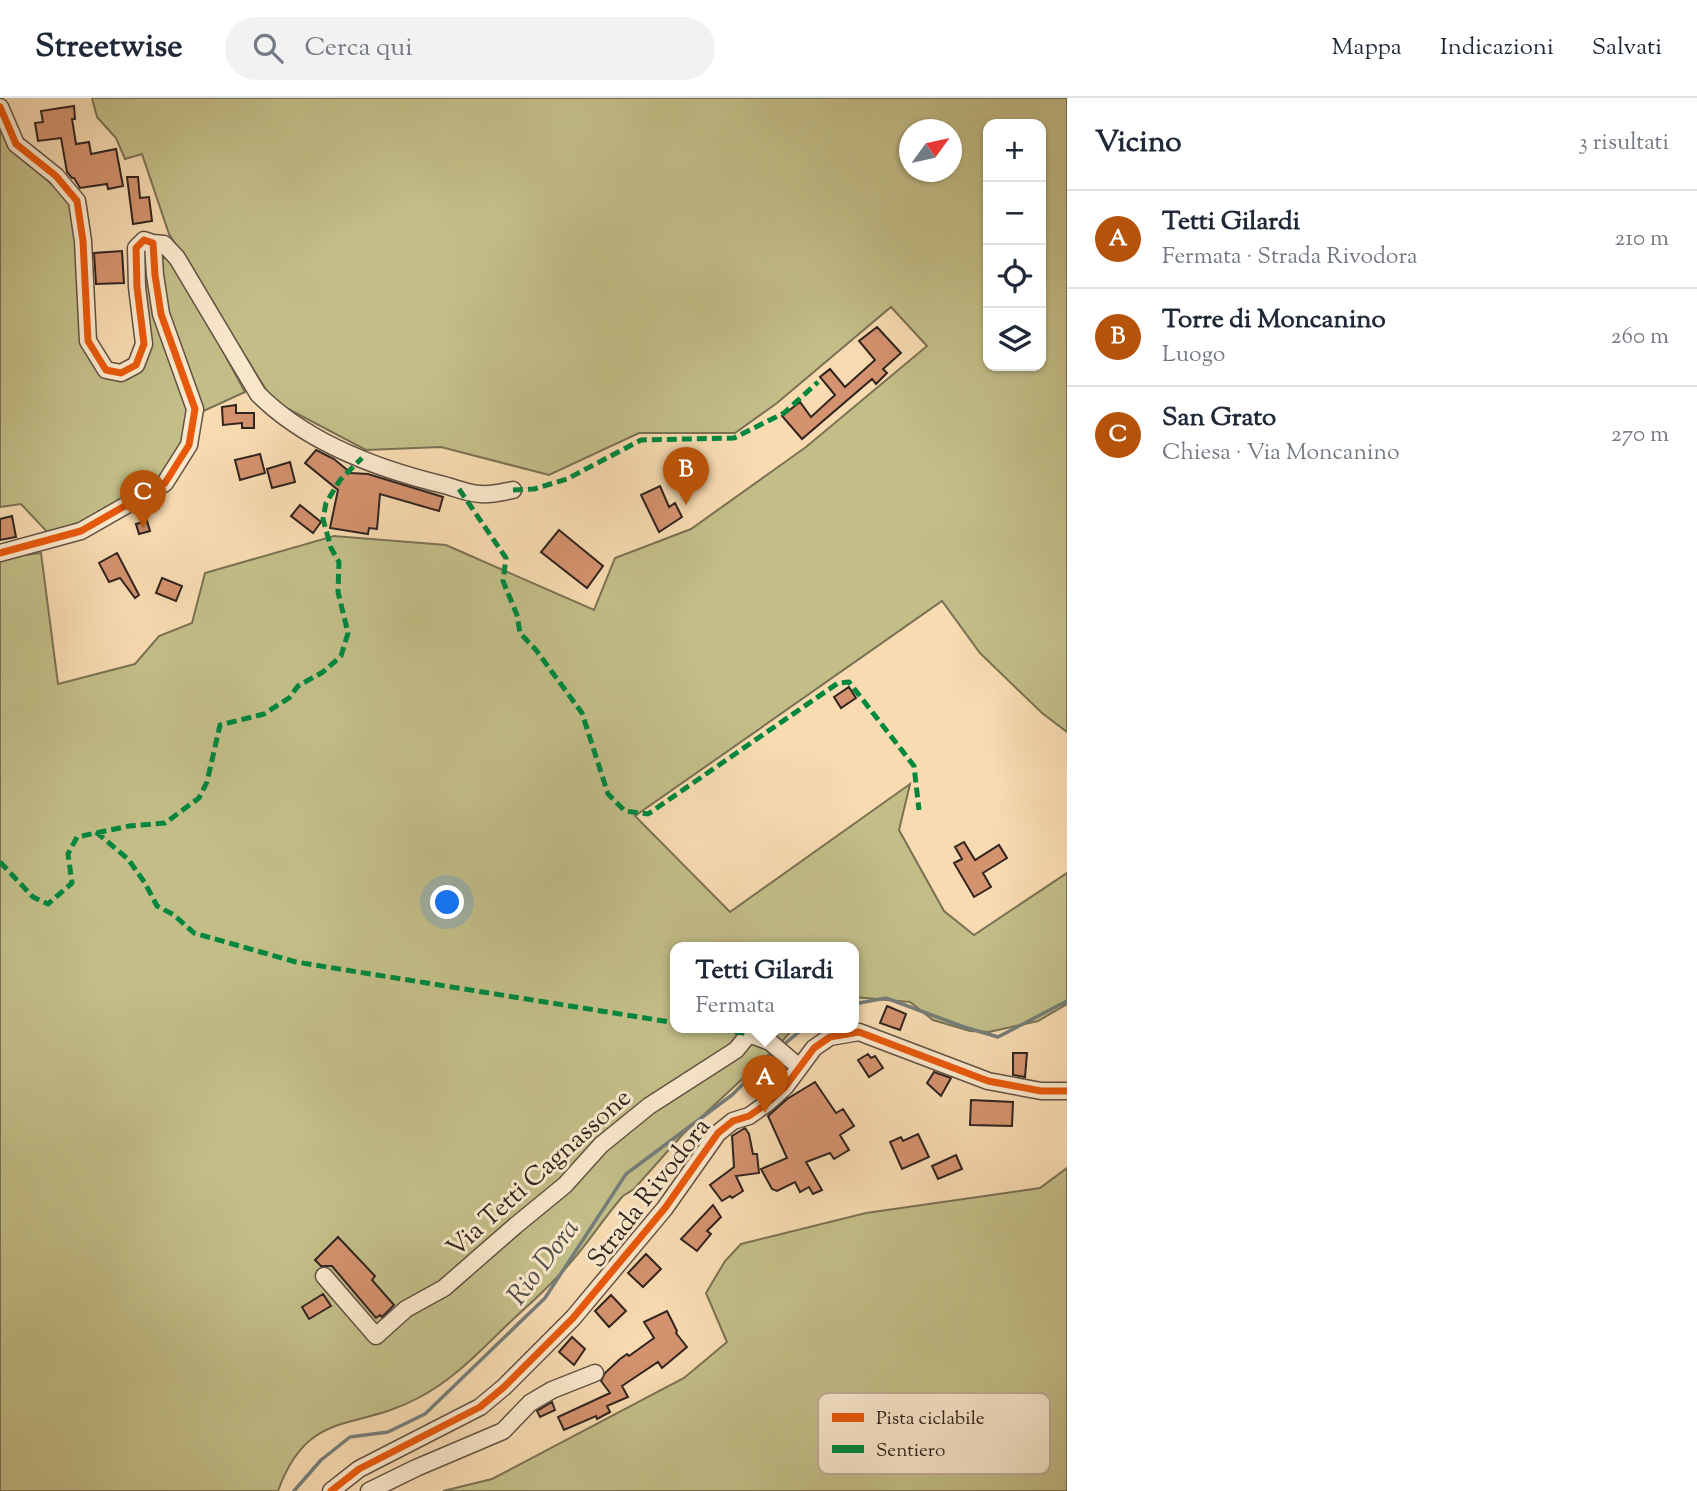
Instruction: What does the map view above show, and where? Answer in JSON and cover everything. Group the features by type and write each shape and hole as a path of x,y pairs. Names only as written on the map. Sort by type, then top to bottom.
{"street":[{"path":"0,107 16,144 56,176 77,201 83,241 88,341 106,369 121,373 136,365 144,344 137,287 136,248 144,240 164,244 177,258 258,394 275,411 304,432 337,449 428,481 480,494 513,490"},
{"path":"0,553 81,531 165,483 189,445 195,409 161,314 153,243"},
{"name":"Strada Rivodora","path":"859,1032 988,1081 1022,1089 1067,1091"},
{"name":"Strada Rivodora","path":"331,1491 359,1469 480,1407 504,1387 573,1318 665,1208 724,1127 749,1116 766,1104 785,1087 794,1063 814,1048 831,1037 853,1033"},
{"name":"Via Tetti Cagnassone","path":"324,1276 376,1336 405,1309 451,1282 565,1185 601,1145 649,1106 736,1050 750,1034 770,1042 794,1063"},
{"path":"369,1491 503,1431 530,1403 552,1390 595,1373"}],"shaded area":[{"path":"92,98 1067,98 1067,732 1042,713 980,653 942,601 635,816 730,912 910,784 899,830 944,911 974,935 1067,873 1067,1004 1038,1021 989,1032 970,1031 933,1020 910,1002 859,997 859,942 670,942 670,1033 789,1033 683,1134 634,1189 623,1196 556,1278 465,1365 444,1382 397,1408 337,1426 320,1434 304,1446 290,1464 278,1491 0,1491 0,558 41,553 58,684 135,664 159,636 192,623 205,573 334,536 446,545 594,610 615,558 691,529 806,447 927,346 891,307 777,403 735,433 639,433 549,475 441,447 366,450 273,401 169,234 142,154 125,159 116,138 97,117"},
{"path":"0,122 13,147 73,205 84,343 121,378 147,346 145,260 172,257 245,392 186,419 182,443 163,478 80,527 49,534 21,504 0,507"},
{"path":"1067,1168 1067,1491 443,1491 492,1479 684,1378 727,1342 706,1293 725,1261 741,1244 866,1213 1040,1188"}],"building":[{"path":"74,106 75,119 72,119 76,144 89,142 91,154 116,149 123,186 108,189 107,184 80,188 67,172 61,138 38,141 35,123 43,122 41,111"},
{"path":"127,177 138,177 140,198 149,197 152,221 133,224"},
{"path":"122,251 124,283 96,284 94,253"},
{"path":"877,327 901,353 883,369 887,373 876,384 872,379 802,439 782,416 800,402 811,417 835,395 820,377 830,369 845,387 875,360 859,341"},
{"path":"236,405 236,413 254,413 254,428 242,428 242,423 223,425 222,407"},
{"path":"316,450 334,459 351,473 368,474 443,497 439,511 380,494 377,529 369,528 368,534 330,528 338,490 305,463"},
{"path":"260,454 265,473 240,480 235,460"},
{"path":"290,462 295,482 272,488 267,469"},
{"path":"660,486 669,507 675,503 682,517 659,532 641,495"},
{"path":"300,505 321,522 313,533 291,516"},
{"path":"12,516 16,537 0,540 0,519"},
{"path":"147,521 150,531 139,534 136,524"},
{"path":"559,530 603,566 587,588 541,552"},
{"path":"117,553 139,595 135,598 120,578 109,582 99,563"},
{"path":"162,578 182,586 176,601 156,593"},
{"path":"849,687 856,698 841,708 834,697"},
{"path":"964,842 975,860 999,845 1007,858 983,873 991,887 974,897 954,863 962,859 955,847"},
{"path":"887,1006 906,1014 900,1030 880,1023"},
{"path":"1013,1053 1027,1053 1025,1077 1013,1075"},
{"path":"868,1054 871,1058 875,1056 883,1068 869,1077 858,1060"},
{"path":"779,1064 785,1069 758,1097 754,1092 762,1084 760,1081"},
{"path":"934,1072 951,1078 941,1096 927,1083"},
{"path":"815,1082 836,1113 843,1109 854,1126 840,1135 849,1150 834,1159 830,1153 806,1162 822,1190 813,1194 809,1187 800,1192 795,1182 777,1191 772,1189 761,1169 787,1158 768,1116 787,1099"},
{"path":"971,1100 1013,1102 1012,1126 970,1125"},
{"path":"745,1128 753,1154 757,1154 759,1173 736,1176 743,1191 722,1201 710,1185 734,1167 732,1136"},
{"path":"918,1134 929,1157 902,1169 890,1142 901,1137 903,1141"},
{"path":"956,1155 962,1169 938,1179 932,1166"},
{"path":"713,1205 721,1217 707,1231 711,1234 697,1251 681,1239"},
{"path":"338,1237 375,1276 372,1280 394,1305 382,1317 380,1315 376,1318 332,1266 321,1266 315,1260"},
{"path":"646,1254 661,1269 643,1287 628,1273"},
{"path":"323,1294 331,1306 309,1319 302,1307"},
{"path":"611,1295 626,1311 609,1327 595,1311"},
{"path":"667,1311 676,1333 687,1347 662,1368 658,1362 622,1386 628,1397 607,1406 610,1412 564,1430 558,1417 610,1393 601,1381 605,1373 627,1354 629,1356 654,1338 644,1322"},
{"path":"572,1337 585,1349 574,1365 559,1352"},
{"path":"552,1402 555,1410 540,1417 537,1411"}],"waterway":[{"name":"Rio Dora","path":"859,1003 886,998 998,1037 1067,1001"},
{"name":"Rio Dora","path":"782,1046 798,1033"},
{"name":"Rio Dora","path":"294,1491 321,1460 350,1437 388,1432 425,1414 545,1298 626,1174 732,1095 776,1051"}],"marked path":[{"path":"513,490 534,489 567,479 641,440 734,438 784,413 818,382"},
{"path":"0,862 33,897 48,904 72,883 68,854 77,837 129,826 165,823 199,798 207,782 220,725 264,714 289,698 298,686 323,672 341,656 348,633 338,592 339,562 331,548 323,519 326,503 340,480 362,458"},
{"path":"459,489 506,558 503,581 517,615 520,633 536,650 582,713 608,794 625,811 648,814 838,683 849,682 914,766 919,810"},
{"path":"96,832 128,859 157,906 174,915 194,933 296,962 670,1022"},
{"path":"743,1033 749,1034"}],"cycle path":[{"path":"0,107 16,144 56,176 77,201 83,241 88,341 106,370 121,373 136,365 144,344 137,287 136,248 144,240 153,243 161,314 195,409 189,445 165,483 81,531 0,553"},
{"path":"859,1032 988,1081 1041,1091 1067,1091"},
{"path":"331,1491 359,1469 480,1407 504,1387 573,1318 665,1208 718,1133 733,1121 749,1116 766,1104 785,1087 814,1048 830,1037 853,1033"}],"place":[{"name":"Torre di Moncanino","path":"686,505"},
{"name":"San Grato","path":"143,528"},
{"name":"Tetti Gilardi","path":"765,1113"}]}
